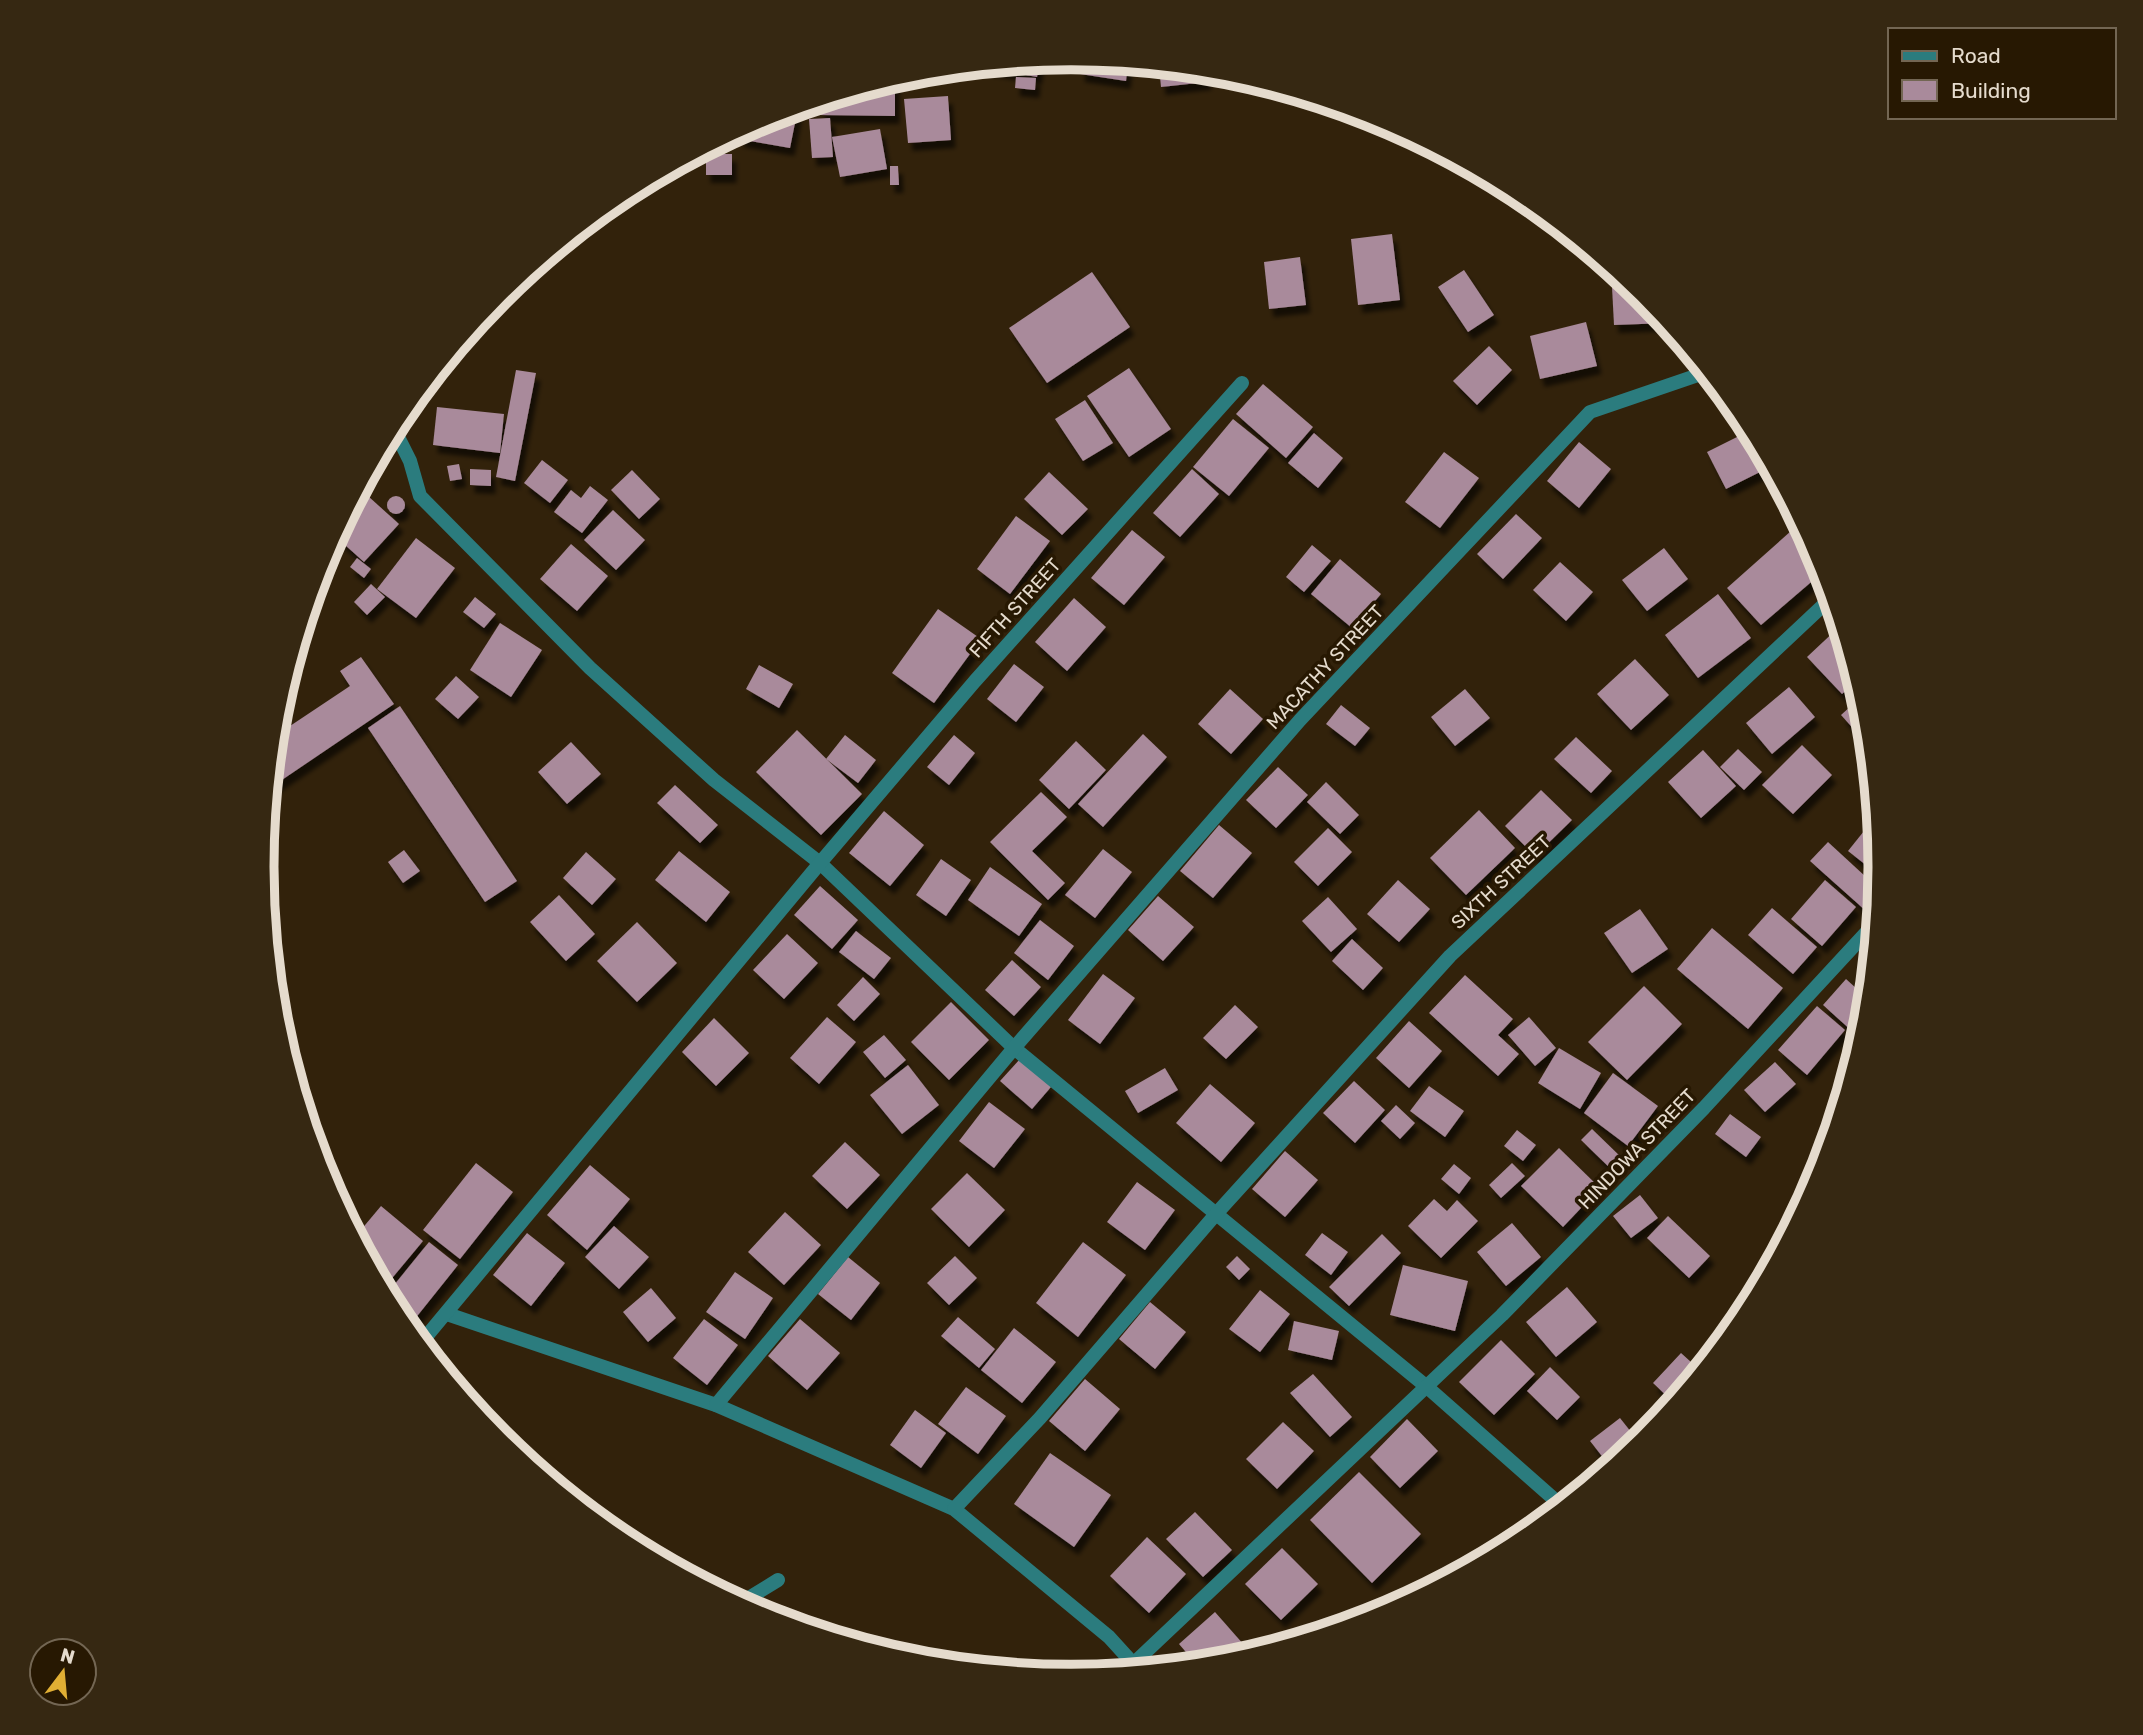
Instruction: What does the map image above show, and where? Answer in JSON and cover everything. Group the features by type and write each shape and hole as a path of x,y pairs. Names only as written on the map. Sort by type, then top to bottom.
{"street":[{"name":"MACATHY STREET","path":"716,1405 1014,1048 1300,720 1591,412 1698,375"},
{"name":"FIFTH STREET","path":"427,1336 820,863 975,681 1242,383"},
{"path":"399,439 410,461 420,496 590,668 714,780 820,863 1014,1048 1216,1214 1422,1391 1556,1501"},
{"name":"SIXTH STREET","path":"954,1509 1040,1418 1216,1214 1450,956 1824,604"},
{"name":"HINDOWA STREET","path":"1142,1661 1502,1315 1704,1108 1866,933"},
{"path":"447,1314 716,1405 954,1509 1109,1637 1132,1662"},
{"path":"750,1597 778,1580"}],"building":[{"path":"1080,70 1127,72 1126,81 1080,74"},
{"path":"1038,71 1037,77 1013,73"},
{"path":"1160,75 1207,82 1207,82 1161,87"},
{"path":"1016,77 1036,78 1035,90 1015,88"},
{"path":"895,90 895,116 820,115 820,110"},
{"path":"948,96 951,140 908,143 904,99"},
{"path":"830,118 833,157 812,158 809,119"},
{"path":"796,119 790,148 746,140"},
{"path":"880,129 887,169 840,177 832,137"},
{"path":"715,154 732,154 732,175 706,175 706,159"},
{"path":"890,166 898,166 899,185 890,185"},
{"path":"1392,234 1400,300 1358,305 1351,239"},
{"path":"1300,257 1306,305 1269,309 1264,262"},
{"path":"1464,270 1494,315 1468,332 1438,287"},
{"path":"1092,272 1130,327 1047,383 1009,328"},
{"path":"1612,282 1653,324 1614,325"},
{"path":"1586,322 1597,366 1540,379 1530,336"},
{"path":"1489,346 1512,370 1477,405 1453,381"},
{"path":"1129,368 1171,429 1129,457 1087,396"},
{"path":"516,370 536,373 515,481 496,477"},
{"path":"1263,384 1313,427 1286,458 1236,414"},
{"path":"1085,400 1113,443 1083,461 1055,419"},
{"path":"437,407 504,414 500,453 433,445"},
{"path":"1233,419 1269,448 1229,496 1193,467"},
{"path":"1314,433 1343,458 1318,488 1288,463"},
{"path":"1741,435 1763,471 1726,489 1707,452"},
{"path":"1579,442 1611,469 1579,508 1547,481"},
{"path":"1444,452 1479,478 1440,528 1405,502"},
{"path":"542,460 568,480 550,503 524,483"},
{"path":"459,464 462,479 450,481 447,466"},
{"path":"470,469 491,470 491,486 470,485"},
{"path":"1192,469 1219,494 1180,537 1153,513"},
{"path":"632,470 660,499 639,519 611,490"},
{"path":"1049,472 1088,509 1062,535 1024,499"},
{"path":"590,486 608,500 582,533 554,512 571,490 581,498"},
{"path":"368,496 399,524 364,562 343,543"},
{"path":"392,496 400,496 405,505 403,512 392,514 387,509 387,501"},
{"path":"613,510 645,540 616,570 584,540"},
{"path":"1516,514 1542,538 1503,579 1477,554"},
{"path":"1016,516 1050,541 1010,594 977,569"},
{"path":"1132,530 1165,557 1124,605 1091,578"},
{"path":"1791,531 1797,538 1815,579 1761,625 1727,588"},
{"path":"416,538 455,568 416,618 377,589"},
{"path":"571,544 608,576 577,611 540,579"},
{"path":"1312,545 1331,561 1304,592 1286,577"},
{"path":"1664,548 1688,579 1647,611 1622,580"},
{"path":"357,558 371,569 364,578 350,567"},
{"path":"1340,559 1381,594 1352,628 1311,594"},
{"path":"1560,562 1593,592 1566,621 1533,590"},
{"path":"371,584 385,597 367,615 354,602"},
{"path":"1718,594 1751,638 1698,678 1665,635"},
{"path":"475,597 496,614 484,628 463,612"},
{"path":"1074,598 1106,627 1067,671 1035,642"},
{"path":"938,609 981,639 934,703 892,673"},
{"path":"500,623 542,650 511,697 470,670"},
{"path":"1833,632 1848,688 1842,694 1807,657"},
{"path":"361,657 394,704 279,782 286,728 350,686 340,671"},
{"path":"1635,659 1669,695 1631,730 1597,694"},
{"path":"1014,664 1044,687 1016,722 987,699"},
{"path":"759,665 793,684 779,708 746,689"},
{"path":"456,676 479,697 458,719 435,699"},
{"path":"1789,687 1815,717 1772,754 1746,723"},
{"path":"1230,689 1263,719 1231,754 1198,724"},
{"path":"1465,689 1490,718 1455,746 1431,717"},
{"path":"1341,705 1370,728 1355,746 1326,724"},
{"path":"1852,705 1857,733 1841,715"},
{"path":"400,706 517,881 485,902 368,728"},
{"path":"797,730 862,794 821,835 756,772"},
{"path":"1143,734 1167,757 1103,827 1078,804"},
{"path":"845,735 876,760 858,783 826,759"},
{"path":"954,735 975,753 949,785 927,767"},
{"path":"1576,737 1612,771 1591,793 1554,759"},
{"path":"1076,741 1106,770 1069,809 1039,780"},
{"path":"571,742 601,774 567,804 538,772"},
{"path":"1802,745 1832,775 1793,814 1762,785"},
{"path":"1738,749 1762,772 1744,790 1720,767"},
{"path":"1703,750 1736,786 1701,818 1668,782"},
{"path":"1278,767 1308,795 1276,828 1246,800"},
{"path":"1326,782 1359,815 1340,834 1307,802"},
{"path":"675,785 718,825 700,843 657,803"},
{"path":"1541,790 1572,820 1535,856 1505,826"},
{"path":"1041,792 1067,817 1032,851 1065,883 1048,900 990,842"},
{"path":"1479,810 1515,848 1466,895 1430,858"},
{"path":"884,811 924,845 890,886 849,853"},
{"path":"1219,825 1252,853 1213,898 1180,871"},
{"path":"1867,827 1869,867 1848,851"},
{"path":"1328,828 1352,852 1318,886 1294,862"},
{"path":"1828,842 1869,879 1866,911 1810,861"},
{"path":"1103,849 1132,872 1095,918 1065,895"},
{"path":"404,850 420,871 403,883 388,862"},
{"path":"679,851 730,892 706,922 655,880"},
{"path":"586,852 616,879 592,905 563,878"},
{"path":"941,859 971,880 946,916 916,895"},
{"path":"990,867 1042,904 1019,936 968,900"},
{"path":"1398,880 1430,909 1399,942 1367,914"},
{"path":"1825,880 1856,907 1822,946 1791,919"},
{"path":"820,886 858,920 832,949 794,915"},
{"path":"559,895 595,934 566,961 530,922"},
{"path":"1158,896 1194,927 1163,961 1128,930"},
{"path":"1328,897 1357,929 1331,952 1302,921"},
{"path":"1772,908 1817,947 1793,974 1748,935"},
{"path":"1640,909 1668,949 1632,973 1604,933"},
{"path":"1040,920 1074,946 1048,980 1014,953"},
{"path":"637,922 677,963 637,1002 597,961"},
{"path":"1712,928 1783,988 1748,1029 1677,969"},
{"path":"856,931 891,958 874,979 839,952"},
{"path":"787,934 818,963 784,999 753,970"},
{"path":"1352,939 1383,968 1363,990 1332,961"},
{"path":"1012,960 1041,987 1014,1016 985,990"},
{"path":"1103,974 1135,998 1100,1044 1068,1020"},
{"path":"1465,975 1513,1019 1498,1035 1519,1054 1498,1076 1429,1013"},
{"path":"863,977 880,994 854,1021 837,1005"},
{"path":"1846,979 1859,991 1852,1031 1823,1005"},
{"path":"1644,986 1682,1024 1627,1080 1588,1042"},
{"path":"951,1002 989,1040 949,1080 911,1042"},
{"path":"1235,1005 1258,1027 1226,1059 1203,1038"},
{"path":"1817,1006 1845,1030 1807,1075 1778,1050"},
{"path":"827,1017 856,1042 819,1084 790,1058"},
{"path":"1529,1017 1556,1048 1535,1066 1508,1035"},
{"path":"714,1018 749,1053 716,1086 682,1052"},
{"path":"1409,1021 1442,1051 1409,1088 1376,1058"},
{"path":"884,1035 906,1060 885,1078 863,1052"},
{"path":"1559,1048 1601,1073 1580,1109 1538,1083"},
{"path":"1020,1059 1051,1087 1032,1109 1000,1081"},
{"path":"1775,1062 1796,1084 1765,1112 1744,1090"},
{"path":"908,1065 939,1105 902,1134 870,1095"},
{"path":"1165,1068 1178,1090 1138,1113 1125,1091"},
{"path":"1613,1073 1658,1106 1628,1146 1584,1113"},
{"path":"1354,1081 1385,1110 1355,1143 1323,1113"},
{"path":"1210,1084 1255,1123 1221,1162 1176,1123"},
{"path":"1429,1086 1464,1111 1445,1137 1410,1111"},
{"path":"989,1102 1025,1129 994,1168 959,1141"},
{"path":"1396,1105 1415,1123 1400,1139 1381,1121"},
{"path":"1730,1114 1761,1137 1746,1157 1715,1134"},
{"path":"1592,1129 1623,1159 1612,1170 1581,1140"},
{"path":"1517,1130 1536,1145 1523,1161 1504,1146"},
{"path":"845,1142 880,1175 847,1209 812,1176"},
{"path":"1559,1148 1600,1188 1563,1227 1521,1186"},
{"path":"1285,1151 1318,1180 1285,1217 1252,1189"},
{"path":"476,1163 513,1192 460,1259 423,1230"},
{"path":"1512,1163 1525,1176 1501,1198 1489,1185"},
{"path":"1454,1164 1471,1178 1459,1194 1441,1179"},
{"path":"590,1165 630,1199 587,1250 547,1215"},
{"path":"967,1173 1005,1210 969,1247 931,1209"},
{"path":"1137,1182 1175,1210 1145,1250 1107,1222"},
{"path":"1640,1195 1658,1218 1631,1238 1613,1216"},
{"path":"1434,1199 1447,1211 1457,1200 1478,1221 1441,1258 1408,1226"},
{"path":"381,1206 423,1241 390,1281 361,1230"},
{"path":"785,1212 821,1245 784,1285 748,1252"},
{"path":"1668,1216 1710,1256 1689,1278 1647,1238"},
{"path":"1512,1223 1541,1257 1506,1286 1477,1252"},
{"path":"614,1226 649,1257 619,1289 585,1257"},
{"path":"527,1233 565,1263 531,1306 493,1275"},
{"path":"1322,1233 1348,1252 1331,1275 1305,1255"},
{"path":"1382,1234 1401,1253 1349,1306 1329,1287"},
{"path":"429,1242 458,1265 414,1320 393,1286"},
{"path":"1083,1242 1126,1275 1078,1337 1036,1303"},
{"path":"955,1256 977,1278 949,1305 927,1283"},
{"path":"1237,1256 1250,1269 1239,1280 1226,1267"},
{"path":"848,1257 880,1283 851,1320 818,1294"},
{"path":"1403,1265 1468,1281 1455,1331 1390,1315"},
{"path":"735,1272 773,1298 745,1339 706,1312"},
{"path":"1567,1287 1597,1322 1556,1357 1526,1322"},
{"path":"651,1288 676,1318 648,1342 623,1312"},
{"path":"1260,1290 1290,1314 1260,1352 1229,1329"},
{"path":"1150,1302 1186,1332 1155,1369 1119,1339"},
{"path":"958,1317 995,1349 979,1368 941,1336"},
{"path":"704,1319 738,1345 707,1385 673,1358"},
{"path":"800,1319 840,1353 807,1390 768,1356"},
{"path":"1294,1321 1339,1331 1332,1360 1288,1350"},
{"path":"1014,1328 1056,1362 1022,1403 981,1370"},
{"path":"1501,1340 1535,1374 1494,1415 1459,1382"},
{"path":"1681,1353 1694,1365 1668,1397 1653,1383"},
{"path":"1550,1367 1580,1397 1557,1420 1527,1391"},
{"path":"1313,1374 1352,1417 1330,1437 1290,1393"},
{"path":"1085,1379 1120,1409 1085,1451 1049,1421"},
{"path":"966,1387 1006,1416 978,1454 938,1424"},
{"path":"915,1410 946,1433 921,1468 890,1445"},
{"path":"1620,1418 1632,1434 1605,1460 1590,1441"},
{"path":"1407,1419 1438,1451 1400,1488 1370,1457"},
{"path":"1283,1422 1314,1451 1277,1489 1246,1459"},
{"path":"1050,1453 1111,1495 1074,1547 1014,1504"},
{"path":"1359,1472 1421,1534 1372,1583 1310,1520"},
{"path":"1195,1512 1232,1550 1203,1577 1166,1539"},
{"path":"1147,1537 1186,1574 1149,1613 1110,1576"},
{"path":"1282,1548 1318,1584 1281,1620 1245,1584"},
{"path":"1215,1612 1244,1645 1189,1656 1179,1644"}]}
